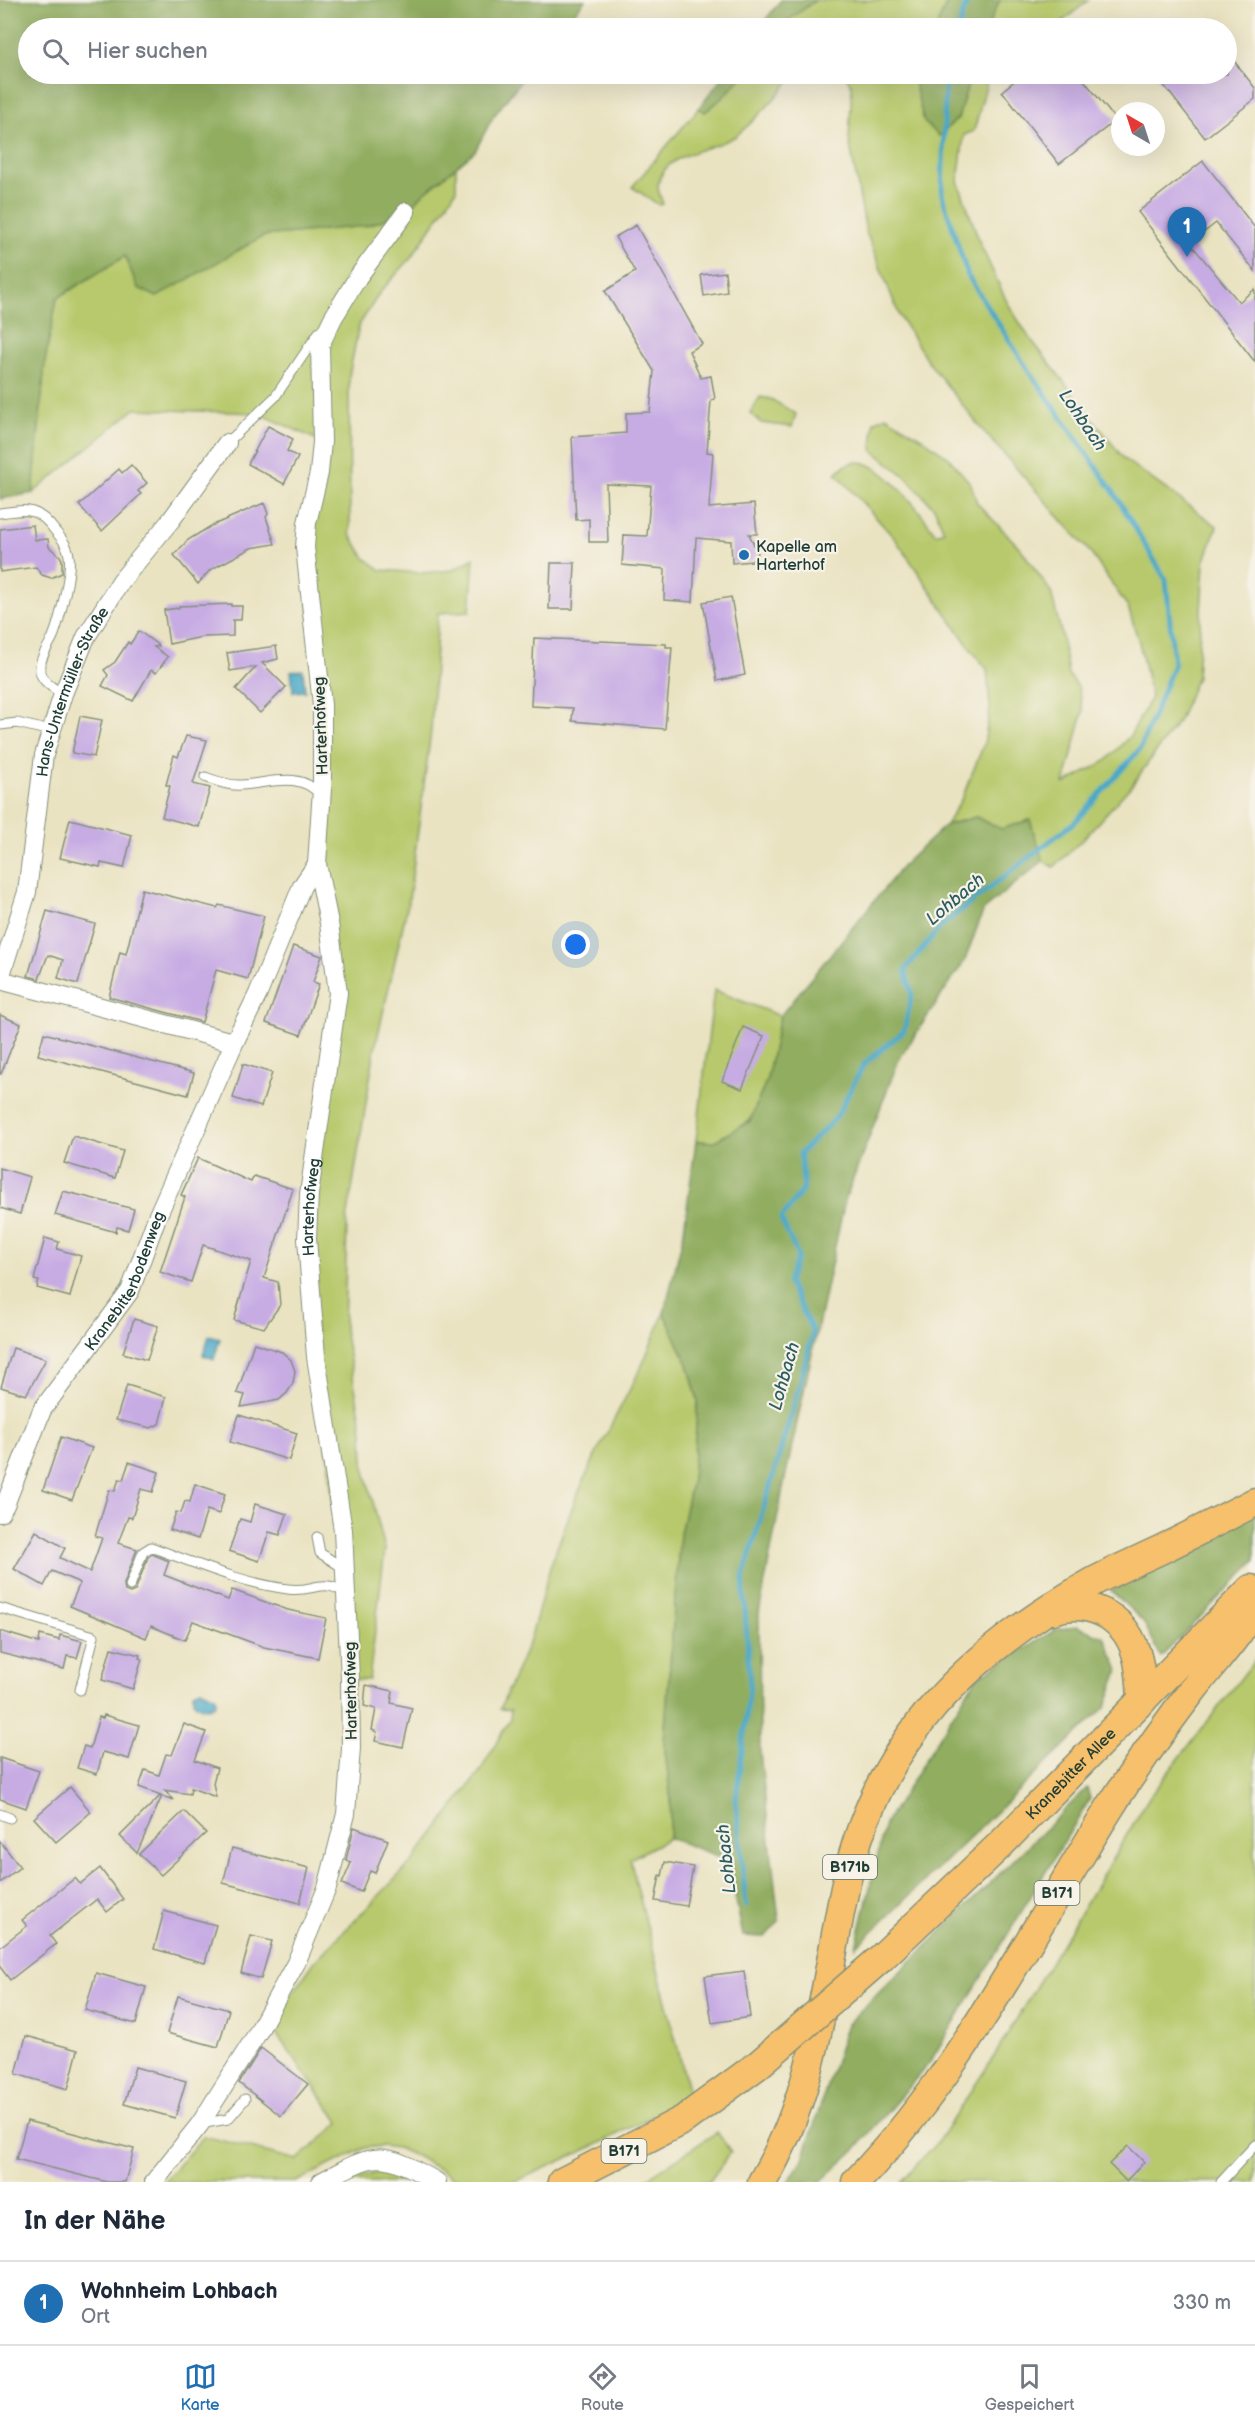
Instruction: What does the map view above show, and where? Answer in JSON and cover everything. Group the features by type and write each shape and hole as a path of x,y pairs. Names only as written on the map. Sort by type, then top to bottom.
{"main road":[{"name":"B171b","path":"762,2182 785,2137 809,2074 846,1883 859,1839 881,1784 908,1737 946,1691 984,1656 1045,1613 1093,1582 1255,1502"},
{"name":"Kranebitter Allee","path":"563,2182 683,2120 758,2065 880,1959 1001,1844 1255,1586"},
{"name":"B171","path":"856,2182 897,2138 959,2055 1117,1798 1160,1733 1239,1631 1255,1601"},
{"name":"B171b","path":"1045,1613 1073,1605 1084,1605 1116,1622 1127,1635 1136,1652 1142,1701"}],"street":[{"name":"Harterhofweg","path":"154,2182 200,2124 257,2034 296,1963 327,1888 346,1814 351,1748 343,1530 315,1345 307,1239 309,1194 338,993 329,923 317,864 322,797 322,705 305,547 307,523 319,473 322,442 321,345 333,318 358,277 406,212"},
{"name":"Hans-Untermüller-Straße","path":"0,979 27,892 44,755 63,694 86,637 121,581 171,520 227,443"},
{"name":"Kranebitterbodenweg","path":"0,1513 42,1410 130,1291 158,1216 258,994 302,886 317,864"},
{"path":"0,979 225,1041 235,1041"},
{"path":"321,2182 360,2161 372,2158 393,2159 415,2174 437,2182"}],"lane":[{"path":"227,443 275,397 316,335 333,318"},
{"path":"0,513 27,509 39,514 51,525 66,545 69,554 69,569 59,620 41,661 40,671 46,682 63,694"},
{"path":"0,725 17,723 51,731"},
{"path":"205,777 239,785 282,780 299,781 315,789 322,797"},
{"path":"317,1537 320,1553 345,1569"},
{"path":"130,1586 143,1552 151,1547 221,1572 286,1589 304,1591 322,1584 338,1588 347,1594"},
{"path":"0,1608 94,1636 80,1690"},
{"path":"0,1814 10,1818"},
{"path":"200,2124 228,2120 245,2099"},
{"path":"1221,2182 1255,2145"}],"green space":[{"path":"0,0 585,0 570,18 18,18 18,84 518,84 493,117 475,151 424,193 406,212 365,226 263,236 157,297 138,288 125,256 57,298 45,361 33,493 0,499"},
{"path":"781,0 816,0 791,18 767,18"},
{"path":"816,0 948,0 940,18 791,18"},
{"path":"948,0 1000,0 992,18 940,18"},
{"path":"1000,0 1089,0 1066,18 992,18"},
{"path":"717,84 735,84 705,112 699,108"},
{"path":"735,84 787,84 768,106 737,135 679,158 669,165 662,174 658,186 663,204 659,205 632,187 699,108 705,112"},
{"path":"851,84 918,84 958,118 968,84 986,84 974,131 964,135 958,181 981,246 1007,302 1026,333 1124,459 1217,526 1204,563 1197,677 1179,720 1132,785 1054,867 1043,861 1029,820 1001,829 976,817 946,825 962,798 984,744 990,708 987,669 972,651 896,540 836,473 851,463 867,464 890,479 901,490 936,534 944,531 935,509 904,475 872,450 874,422 886,416 948,457 971,484 977,503 1021,549 1051,592 1068,674 1078,687 1083,712 1064,784 1106,761 1130,736 1151,697 1139,642 1128,607 1090,552 979,426 927,360 900,317 866,232 849,139"},
{"path":"915,84 968,84 958,118 939,136 924,122"},
{"path":"456,167 456,190 411,258 381,291 359,325 349,376 350,534 365,558 381,570 422,573 453,570 474,558 470,611 438,613 431,731 409,899 375,1048 347,1220 344,1329 363,1431 364,1467 385,1549 369,1680 350,1679 307,1239 338,993 329,923 305,547 322,442 258,413 135,409 33,493 45,361 57,298 125,256 138,288 157,297 263,236 365,226 406,212 424,193"},
{"path":"760,397 771,399 796,414 792,427 761,423 750,413"},
{"path":"976,817 1001,829 1030,820 1043,861 984,909 965,960 899,1059 845,1200 784,1483 759,1613 760,1753 779,1921 765,1937 743,1936 728,1860 669,1838 671,1801 664,1742 680,1534 692,1479 698,1401 688,1364 664,1313 683,1237 696,1141 713,1142 750,1121 767,1079 780,1016 906,862 946,825"},
{"path":"714,990 780,1016 767,1079 750,1121 713,1142 696,1141"},
{"path":"664,1313 688,1364 698,1401 692,1479 680,1534 664,1742 671,1801 669,1838 630,1859 690,2097 596,2145 514,2182 461,2182 416,2156 398,2148 382,2146 364,2148 296,2182 163,2182 204,2136 297,2160 340,2123 270,2025 315,1961 411,1863 479,1773 510,1719 511,1710 500,1709 531,1637 551,1564 575,1500 641,1368"},
{"path":"1255,1512 1255,1561 1161,1657 1143,1621 1111,1591"},
{"path":"1077,1626 1104,1637 1119,1670 1106,1706 856,1947 885,1824 976,1678 1055,1630"},
{"path":"1255,1660 1255,2182 901,2182 939,2140 995,2055 1150,1796"},
{"path":"1087,1788 1090,1799 930,2062 852,2153 820,2182 788,2182 803,2159 847,2024"},
{"path":"717,2132 731,2152 709,2182 642,2182"},
{"path":"382,2172 402,2182 341,2182 342,2181"}],"water":[{"path":"303,670 305,691 293,692 291,671"},
{"path":"209,1336 220,1339 214,1359 203,1355"},
{"path":"201,1689 215,1696 216,1703 204,1708 193,1701 193,1692"}],"building":[{"path":"1237,65 1255,88 1255,99 1205,138 1163,84 1237,84"},
{"path":"1011,84 1087,84 1111,114 1111,124 1059,164 1002,91"},
{"path":"1203,161 1255,228 1255,271 1216,223 1190,243 1239,302 1255,289 1255,362 1138,212"},
{"path":"636,225 702,344 689,351 701,378 711,376 715,399 711,400 707,452 713,453 709,508 754,504 757,534 749,534 758,553 752,561 732,563 731,541 696,538 693,602 664,600 665,569 622,565 624,535 647,536 651,486 606,484 608,542 589,542 589,519 576,520 572,437 626,433 626,413 650,412 654,371 605,291 635,272 615,237"},
{"path":"725,272 727,292 704,296 701,275"},
{"path":"268,426 293,439 287,451 298,457 284,484 248,464"},
{"path":"131,465 147,483 138,491 141,494 102,531 79,505 119,469 122,473"},
{"path":"264,503 275,544 251,548 210,570 198,584 174,555 188,540 211,526"},
{"path":"33,525 35,540 48,539 49,547 60,556 62,573 51,578 42,575 36,567 0,572 0,529"},
{"path":"551,563 575,563 573,609 549,609"},
{"path":"731,597 745,675 717,681 703,602"},
{"path":"231,604 231,606 242,606 241,620 233,620 233,636 202,637 169,644 164,610 179,608 179,606"},
{"path":"139,631 159,646 154,647 168,657 156,673 151,670 133,701 102,686 108,675 104,670 115,662 128,642 130,644"},
{"path":"534,638 666,644 666,647 672,647 665,729 572,721 573,708 531,706"},
{"path":"276,646 278,659 262,663 286,687 260,713 236,689 256,667 230,671 227,653"},
{"path":"80,716 102,720 94,757 72,753"},
{"path":"186,736 207,740 193,784 210,788 199,827 162,817 170,786 166,785 174,755 178,757"},
{"path":"70,819 132,835 124,868 101,863 100,867 60,858"},
{"path":"142,889 217,908 219,905 264,916 248,979 216,970 202,1022 109,997 120,952 126,954"},
{"path":"47,911 95,924 78,984 58,978 63,960 48,955 39,979 28,976"},
{"path":"293,946 322,956 313,982 319,984 301,1035 266,1023"},
{"path":"0,1015 21,1024 1,1074 0,1074"},
{"path":"743,1027 764,1036 742,1089 722,1081"},
{"path":"44,1033 194,1073 188,1095 38,1055"},
{"path":"243,1064 272,1073 261,1107 233,1098"},
{"path":"73,1136 123,1151 115,1178 64,1163"},
{"path":"198,1158 251,1182 254,1176 293,1189 264,1278 278,1282 280,1305 264,1328 234,1320 251,1261 203,1245 191,1282 160,1272 185,1197 181,1195"},
{"path":"0,1168 30,1177 20,1214 0,1208"},
{"path":"63,1191 134,1209 128,1230 117,1227 116,1232 55,1215"},
{"path":"45,1238 59,1242 57,1249 81,1256 70,1297 37,1288 39,1281 34,1280"},
{"path":"134,1319 158,1326 147,1360 123,1353"},
{"path":"254,1343 282,1352 291,1360 295,1371 293,1383 279,1400 241,1407 245,1395 237,1393"},
{"path":"13,1348 46,1359 26,1395 1,1387"},
{"path":"127,1385 166,1397 159,1424 151,1428 116,1420"},
{"path":"239,1415 297,1433 289,1460 230,1442"},
{"path":"61,1437 92,1448 72,1500 43,1490"},
{"path":"129,1462 159,1472 153,1492 141,1489 132,1518 128,1517 118,1543 137,1549 124,1584 125,1591 130,1593 135,1591 148,1557 152,1554 169,1561 164,1575 228,1600 232,1590 288,1610 326,1618 318,1658 264,1647 193,1621 185,1640 151,1626 146,1638 70,1606 80,1583 52,1571 44,1586 14,1569 36,1531 65,1548 60,1558 90,1572 102,1538 95,1536 109,1490 115,1491 119,1479 123,1480"},
{"path":"195,1484 225,1494 219,1514 207,1510 198,1539 170,1530 176,1512 181,1513 185,1501 190,1502"},
{"path":"255,1504 287,1514 280,1535 269,1532 259,1561 229,1551 240,1519 250,1522"},
{"path":"0,1631 39,1643 40,1635 59,1640 60,1635 82,1641 77,1658 67,1656 64,1669 0,1653"},
{"path":"111,1648 140,1655 139,1658 142,1659 133,1689 102,1680"},
{"path":"366,1685 393,1691 391,1703 412,1708 403,1747 375,1741 377,1732 372,1730 376,1709 364,1706"},
{"path":"104,1715 139,1725 129,1759 103,1752 97,1774 77,1768 84,1746 90,1748 99,1717 103,1718"},
{"path":"184,1724 206,1732 195,1760 217,1768 213,1783 216,1797 191,1788 190,1794 164,1790 174,1800 162,1796 137,1853 120,1836 161,1795 139,1787 145,1770 159,1775 166,1754 172,1755"},
{"path":"0,1758 39,1771 26,1808 0,1799"},
{"path":"70,1787 91,1812 56,1842 34,1818"},
{"path":"184,1811 206,1833 161,1875 139,1854"},
{"path":"354,1827 388,1840 375,1873 370,1871 361,1892 342,1884 351,1863 346,1860"},
{"path":"0,1841 20,1867 0,1883"},
{"path":"232,1848 309,1868 300,1903 223,1883"},
{"path":"665,1862 693,1867 686,1906 655,1901"},
{"path":"100,1868 123,1899 107,1912 97,1899 50,1936 56,1944 10,1980 0,1967 0,1947 27,1926 22,1920 75,1878 80,1884"},
{"path":"164,1911 216,1925 205,1963 154,1949"},
{"path":"251,1936 272,1941 261,1979 241,1973"},
{"path":"744,1971 750,2017 712,2023 705,1976"},
{"path":"96,1973 146,1987 136,2024 85,2010"},
{"path":"178,1996 229,2010 218,2047 167,2033"},
{"path":"26,2036 78,2050 68,2089 16,2074"},
{"path":"261,2048 308,2084 281,2116 239,2083"},
{"path":"135,2067 186,2081 175,2118 124,2104"},
{"path":"27,2121 134,2149 125,2182 107,2182 16,2159"},
{"path":"1128,2146 1144,2162 1126,2181 1109,2164"}],"waterway":[{"name":"Lohbach","path":"962,18 969,0"},
{"name":"Lohbach","path":"746,1906 736,1800 750,1684 743,1578 797,1395 813,1332 788,1282 798,1256 781,1219 804,1188 800,1153 836,1118 864,1064 904,1031 912,994 905,970 942,925 1077,820 1140,749 1174,664 1166,580 1115,494 1025,365 968,276 942,195 946,84"}],"place":[{"name":"Wohnheim Lohbach","path":"1187,257"},
{"name":"Kapelle am Harterhof","path":"744,555"}]}
